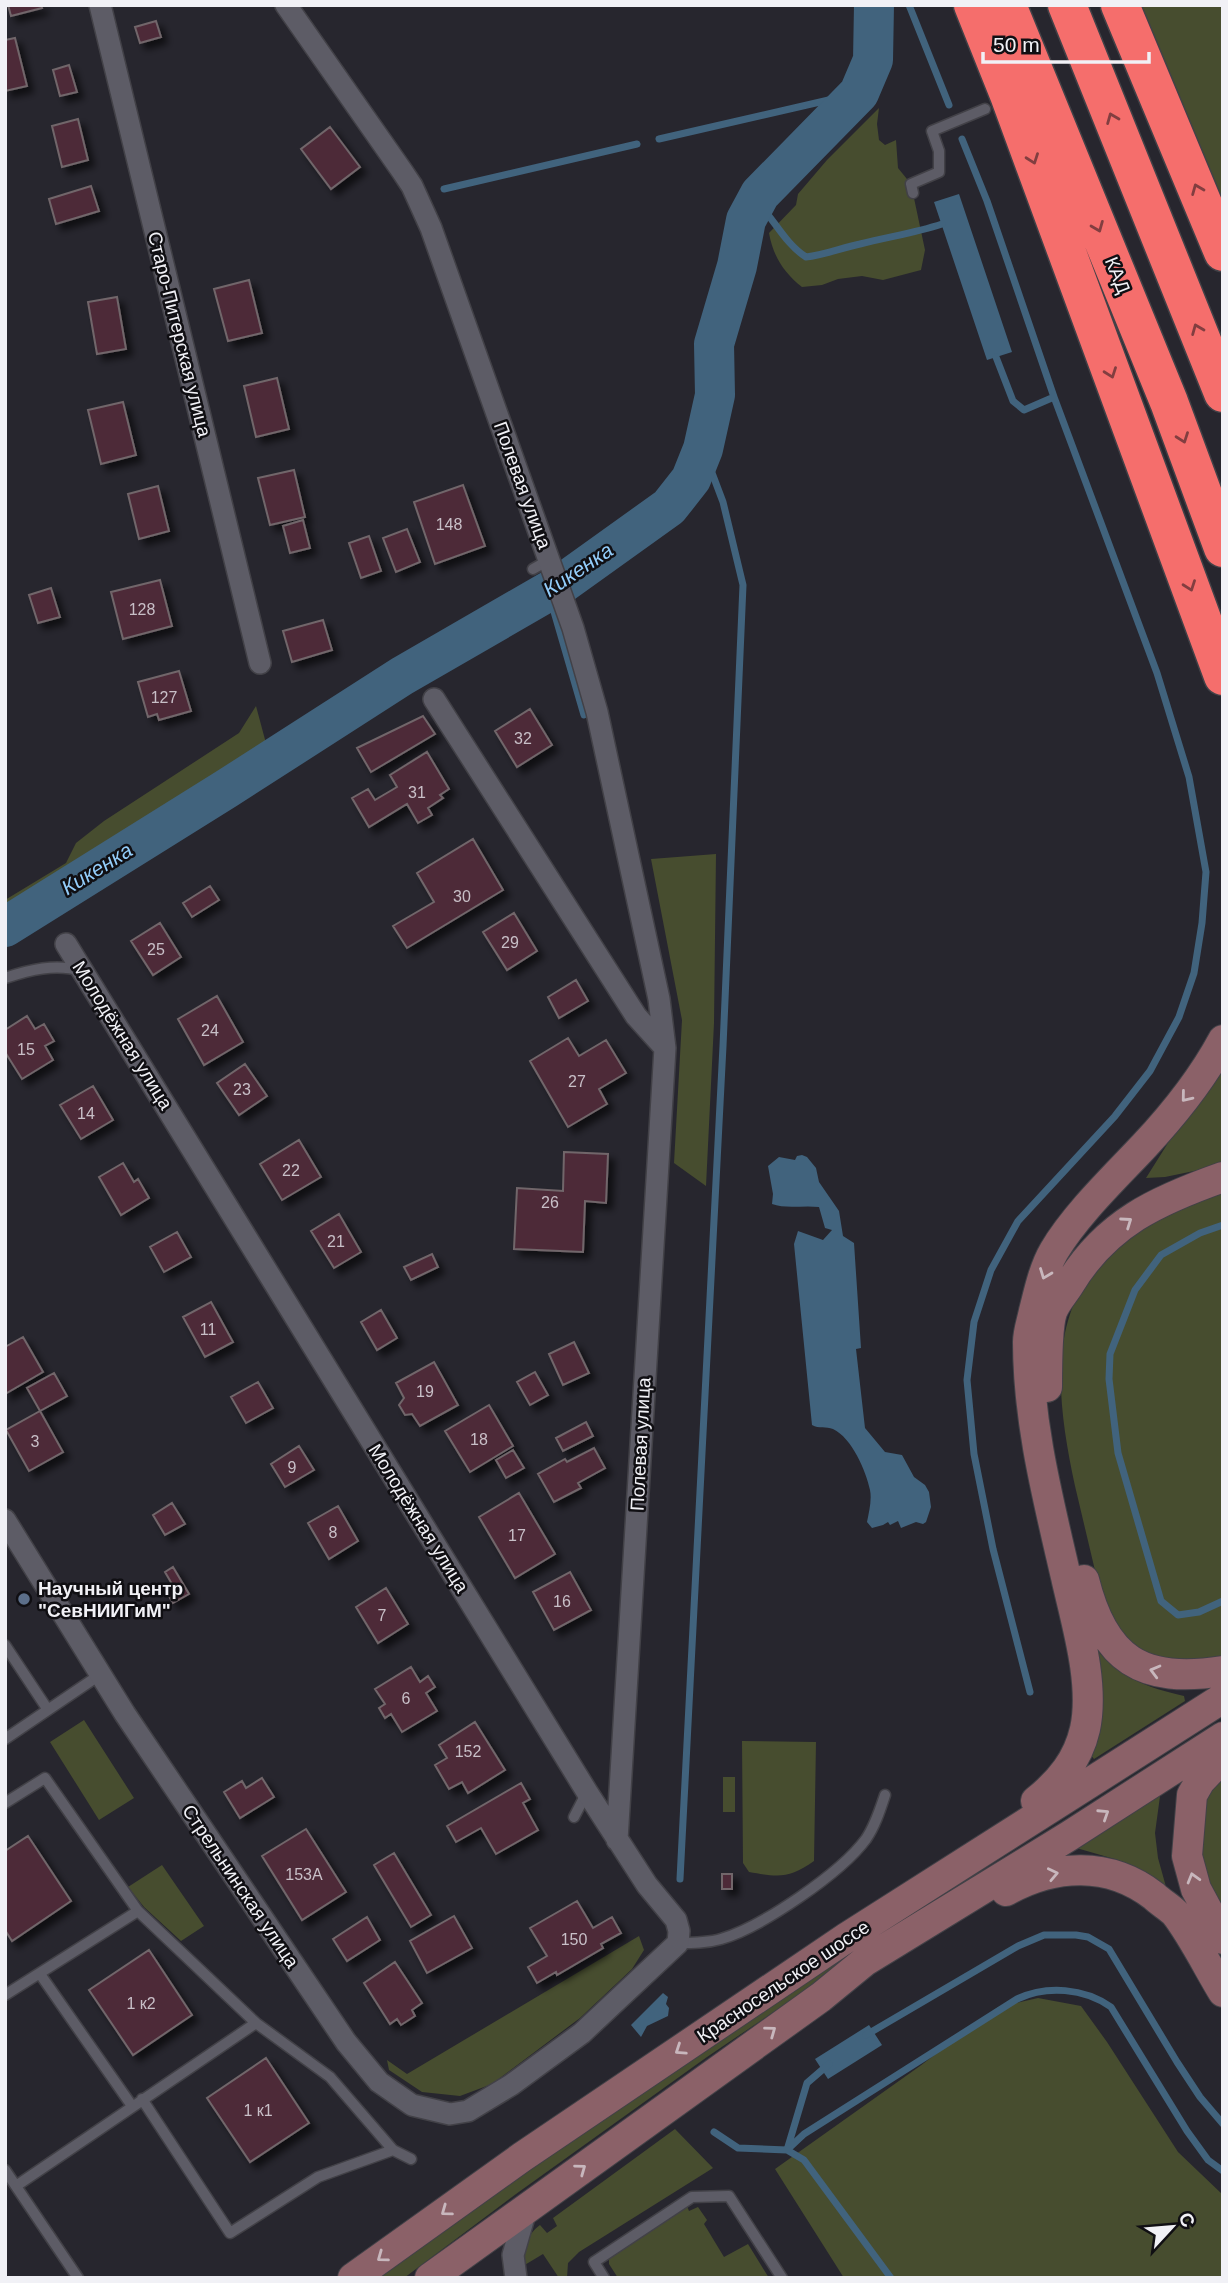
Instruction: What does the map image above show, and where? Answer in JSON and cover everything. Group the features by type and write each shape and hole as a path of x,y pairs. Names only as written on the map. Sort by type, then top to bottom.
{"highway":[{"path":"973,5 1009,95 1223,676"},
{"name":"КАД","path":"1007,5 1169,401 1223,548"},
{"path":"1067,5 1223,393"},
{"path":"1120,5 1223,252"}],"main road":[{"path":"942,1875 970,1848 1044,1795 1063,1776 1077,1755 1086,1727 1087,1695 1081,1647 1036,1446 1030,1398 1028,1338 1039,1291 1054,1251 1098,1195 1153,1136 1206,1071 1223,1040"},
{"path":"1223,1177 1169,1196 1136,1216 1106,1238 1077,1270 1052,1312 1047,1367 1047,1409 1066,1507 1090,1607 1113,1647 1137,1666 1164,1674 1194,1676 1223,1671"},
{"name":"Красносельское шоссе","path":"353,2278 522,2157 942,1875 1223,1698"},
{"name":"Красносельское шоссе","path":"430,2278 821,1997 865,1961 1069,1836 1223,1737"},
{"path":"1223,1757 1200,1781 1192,1795 1187,1856 1196,1889 1223,1939"},
{"path":"821,1997 1022,1882 1055,1873 1091,1869 1122,1877 1146,1890 1174,1913 1223,1992"}],"street":[{"name":"Старо-Питерская улица","path":"100,5 260,663"},
{"name":"Полевая улица","path":"286,5 412,186 435,240 545,566 566,605 600,725 659,999 665,1048 617,1840"},
{"path":"434,699 636,1016 665,1048"},
{"name":"Молодёжная улица","path":"66,944 587,1792 647,1885 676,1920 680,1931 678,1943"},
{"name":"Стрельнинская улица","path":"5,1520 125,1714 346,2042 379,2082 412,2105 450,2114 473,2108 511,2085 582,2033 678,1943"},
{"path":"516,2278 513,2255 517,2232 526,2210"}],"lane":[{"path":"913,194 911,184 939,172 939,151 932,131 985,109"},
{"path":"5,978 40,968 73,968 84,972"},
{"path":"5,1645 48,1710"},
{"path":"5,1739 101,1674"},
{"path":"5,1803 45,1778 138,1911 256,2023 330,2077 393,2150 411,2159"},
{"path":"574,1817 587,1792"},
{"path":"678,1943 704,1943 745,1930 806,1892 857,1849 867,1837 885,1795"},
{"path":"5,1995 138,1911"},
{"path":"40,1974 230,2233 318,2177 393,2150"},
{"path":"16,2186 256,2023"},
{"path":"5,2170 78,2278"},
{"path":"604,2278 594,2262 692,2197 729,2196 782,2278"}],"green space":[{"path":"1140,5 1223,5 1223,206"},
{"path":"879,108 879,140 885,145 896,140 898,168 911,184 925,250 921,270 883,280 862,276 802,287 780,263 769,233 796,205 798,194 827,160"},
{"path":"531,588 536,590 541,601 533,609 397,685 5,930 5,900 66,863 76,843 104,821 239,733 256,706 267,747 142,832"},
{"path":"716,854 714,1023 706,1186 674,1163 682,1020 651,859"},
{"path":"1223,1050 1223,1165 1165,1177 1146,1178 1195,1100"},
{"path":"1223,1194 1223,1657 1184,1666 1136,1651 1113,1623 1102,1600 1068,1448 1062,1410 1061,1373 1064,1338 1073,1305 1090,1274 1115,1247 1150,1224 1195,1199"},
{"path":"1095,1648 1115,1667 1135,1680 1184,1696 1185,1701 1094,1759 1089,1753"},
{"path":"84,1720 134,1798 99,1820 50,1742"},
{"path":"742,1741 816,1742 814,1861 790,1874 749,1872 743,1863"},
{"path":"1223,1771 1223,1919 1204,1886 1197,1814"},
{"path":"723,1777 735,1777 735,1812 723,1812"},
{"path":"1161,1789 1155,1833 1158,1858 1168,1894 1135,1869 1118,1860 1066,1845"},
{"path":"162,1865 204,1926 181,1941 144,1907 128,1887"},
{"path":"927,1901 930,1906 707,2057 404,2278 375,2278 504,2186"},
{"path":"639,1936 644,1950 632,1969 580,2018 492,2084 460,2096 422,2092 389,2070 387,2060 407,2074"},
{"path":"1038,1998 1081,2006 1178,2152 1223,2195 1223,2278 844,2278 775,2169 998,2007"},
{"path":"675,2129 713,2168 579,2252 568,2263 567,2278 559,2278 543,2254 523,2266 526,2243 535,2229 540,2225 547,2233 557,2226 553,2218"},
{"path":"687,2206 689,2211 698,2207 707,2220 704,2224 724,2257 748,2244 769,2278 618,2278 609,2264 609,2258"}],"water":[{"path":"959,194 1012,352 987,360 934,202"},
{"path":"802,1155 816,1168 819,1182 839,1211 843,1236 854,1243 861,1348 856,1349 865,1428 885,1452 902,1455 914,1477 925,1485 931,1507 923,1524 916,1522 901,1528 898,1521 872,1528 867,1522 870,1490 857,1456 840,1433 812,1425 794,1244 798,1231 823,1240 832,1230 825,1228 819,1207 772,1204 768,1166 779,1157 795,1160"},
{"path":"663,1993 668,1997 668,2016 647,2026 641,2037 631,2025"},
{"path":"869,2025 882,2045 828,2079 815,2059"}],"building":[{"path":"8,5 41,5 42,8 11,16"},
{"path":"156,21 161,37 140,43 135,27"},
{"path":"15,38 27,86 5,91 5,40"},
{"path":"69,65 77,92 60,96 53,70"},
{"path":"78,119 88,160 62,167 52,126"},
{"path":"330,127 360,167 331,189 301,149"},
{"path":"91,186 99,211 56,224 49,199"},
{"path":"249,280 262,333 228,341 214,289"},
{"path":"117,297 126,349 97,354 88,302"},
{"path":"277,378 289,429 256,437 244,386"},
{"path":"123,402 136,455 101,464 88,410"},
{"path":"294,470 305,517 270,525 258,478"},
{"path":"463,485 485,546 435,564 414,502"},
{"path":"158,486 169,531 139,539 128,494"},
{"path":"303,520 310,548 290,553 283,526"},
{"path":"407,529 420,562 396,572 383,538"},
{"path":"369,536 381,571 361,578 349,543"},
{"path":"160,580 172,626 123,639 111,592"},
{"path":"51,588 60,617 38,623 29,595"},
{"path":"323,620 332,650 292,662 283,631"},
{"path":"179,671 191,711 159,720 157,714 148,717 138,682"},
{"path":"530,709 552,745 517,767 495,731"},
{"path":"423,716 435,734 371,772 357,748"},
{"path":"427,752 449,789 440,795 443,798 428,808 432,815 418,823 407,804 369,827 352,798 368,789 375,800 397,787 390,775"},
{"path":"473,839 503,890 407,948 393,926 434,902 417,873"},
{"path":"210,886 219,900 192,917 183,903"},
{"path":"514,913 537,951 507,970 483,932"},
{"path":"160,923 181,957 153,975 131,941"},
{"path":"576,980 588,1001 559,1018 548,997"},
{"path":"217,996 243,1042 204,1065 178,1019"},
{"path":"27,1016 35,1029 44,1024 54,1041 45,1046 53,1060 22,1079 5,1052 5,1030"},
{"path":"568,1038 579,1056 606,1040 626,1073 599,1089 607,1104 568,1127 530,1061"},
{"path":"245,1064 267,1096 239,1115 217,1083"},
{"path":"93,1086 113,1120 81,1139 60,1105"},
{"path":"299,1140 321,1177 282,1200 260,1164"},
{"path":"564,1152 608,1154 606,1203 585,1201 583,1252 514,1249 517,1188 563,1191"},
{"path":"123,1163 134,1182 138,1179 149,1198 121,1215 99,1177"},
{"path":"339,1214 361,1252 334,1268 311,1231"},
{"path":"177,1232 191,1257 164,1272 150,1247"},
{"path":"432,1254 438,1267 411,1280 404,1267"},
{"path":"211,1302 233,1342 205,1357 183,1317"},
{"path":"381,1310 397,1338 377,1350 361,1322"},
{"path":"23,1337 43,1372 5,1394 5,1347"},
{"path":"574,1342 589,1373 563,1385 549,1354"},
{"path":"434,1362 458,1405 420,1426 412,1414 405,1415 399,1405 404,1398 396,1383"},
{"path":"535,1372 548,1395 530,1405 517,1382"},
{"path":"54,1373 67,1396 40,1411 27,1388"},
{"path":"258,1382 273,1408 246,1423 231,1397"},
{"path":"489,1405 513,1446 470,1472 445,1431"},
{"path":"40,1411 63,1452 29,1471 6,1430"},
{"path":"586,1422 593,1436 563,1451 556,1438"},
{"path":"299,1446 314,1470 285,1487 271,1464"},
{"path":"594,1448 605,1468 578,1483 581,1488 554,1502 538,1474 565,1459 567,1462"},
{"path":"513,1450 524,1468 506,1478 496,1460"},
{"path":"519,1493 555,1554 515,1578 479,1517"},
{"path":"172,1503 185,1524 165,1535 153,1515"},
{"path":"338,1506 358,1541 329,1559 308,1523"},
{"path":"173,1567 189,1594 173,1603 164,1588 172,1584 165,1572"},
{"path":"570,1572 591,1610 554,1630 533,1592"},
{"path":"386,1588 408,1624 378,1643 356,1607"},
{"path":"411,1667 420,1682 428,1676 435,1687 426,1693 437,1711 402,1732 391,1714 385,1718 379,1708 385,1704 375,1689"},
{"path":"475,1722 505,1770 468,1793 462,1782 449,1789 435,1765 447,1758 439,1745"},
{"path":"262,1778 274,1797 240,1818 224,1792 242,1781 246,1788"},
{"path":"521,1783 530,1799 523,1803 538,1830 496,1854 481,1828 456,1842 447,1826"},
{"path":"306,1829 346,1892 302,1920 262,1856"},
{"path":"28,1836 71,1901 12,1941 5,1930 5,1851"},
{"path":"394,1853 431,1915 411,1927 374,1865"},
{"path":"722,1874 732,1874 732,1889 722,1889"},
{"path":"577,1901 593,1928 612,1917 621,1933 601,1944 603,1948 557,1975 556,1972 537,1983 528,1967 547,1956 530,1928"},
{"path":"454,1916 472,1948 427,1973 410,1941"},
{"path":"367,1917 380,1940 347,1961 333,1939"},
{"path":"149,1950 192,2015 133,2055 89,1990"},
{"path":"395,1962 422,2003 412,2010 415,2016 401,2025 397,2019 390,2024 364,1983"},
{"path":"266,2058 309,2123 250,2162 207,2098"}],"waterway":[{"name":"Кикенка","path":"5,927 402,676 563,583 669,507 691,479 703,449 715,395 714,344 737,266 746,220 760,194 859,93 873,60 874,5"},
{"path":"909,5 949,105"},
{"path":"659,139 859,93"},
{"path":"962,139 987,201 1054,397 1024,410 1013,401 996,357"},
{"path":"444,189 637,144"},
{"path":"755,200 791,245 806,257 942,224"},
{"path":"1030,1692 993,1549 974,1454 967,1380 974,1322 991,1270 1018,1221 1115,1116 1150,1071 1179,1017 1194,973 1206,872 1189,777 1157,673 1054,397"},
{"path":"680,1879 723,1046 743,585 723,502 703,449"},
{"path":"548,591 584,715"},
{"path":"1223,1225 1200,1233 1161,1255 1135,1290 1110,1354 1109,1379 1118,1453 1161,1601 1178,1615 1199,1612 1223,1601"},
{"path":"866,2035 1018,1946 1044,1935 1088,1937 1109,1949 1177,2062 1200,2097 1223,2124"},
{"path":"787,2150 804,2134 1017,1999 1053,1990 1077,1992 1111,2007 1187,2131 1208,2160 1223,2171"},
{"path":"787,2150 807,2083 829,2064"},
{"path":"714,2132 738,2148 787,2150 804,2160 891,2278"}],"place":[{"name":"Научный центр \"СевНИИГиМ\"","path":"24,1599"}]}
